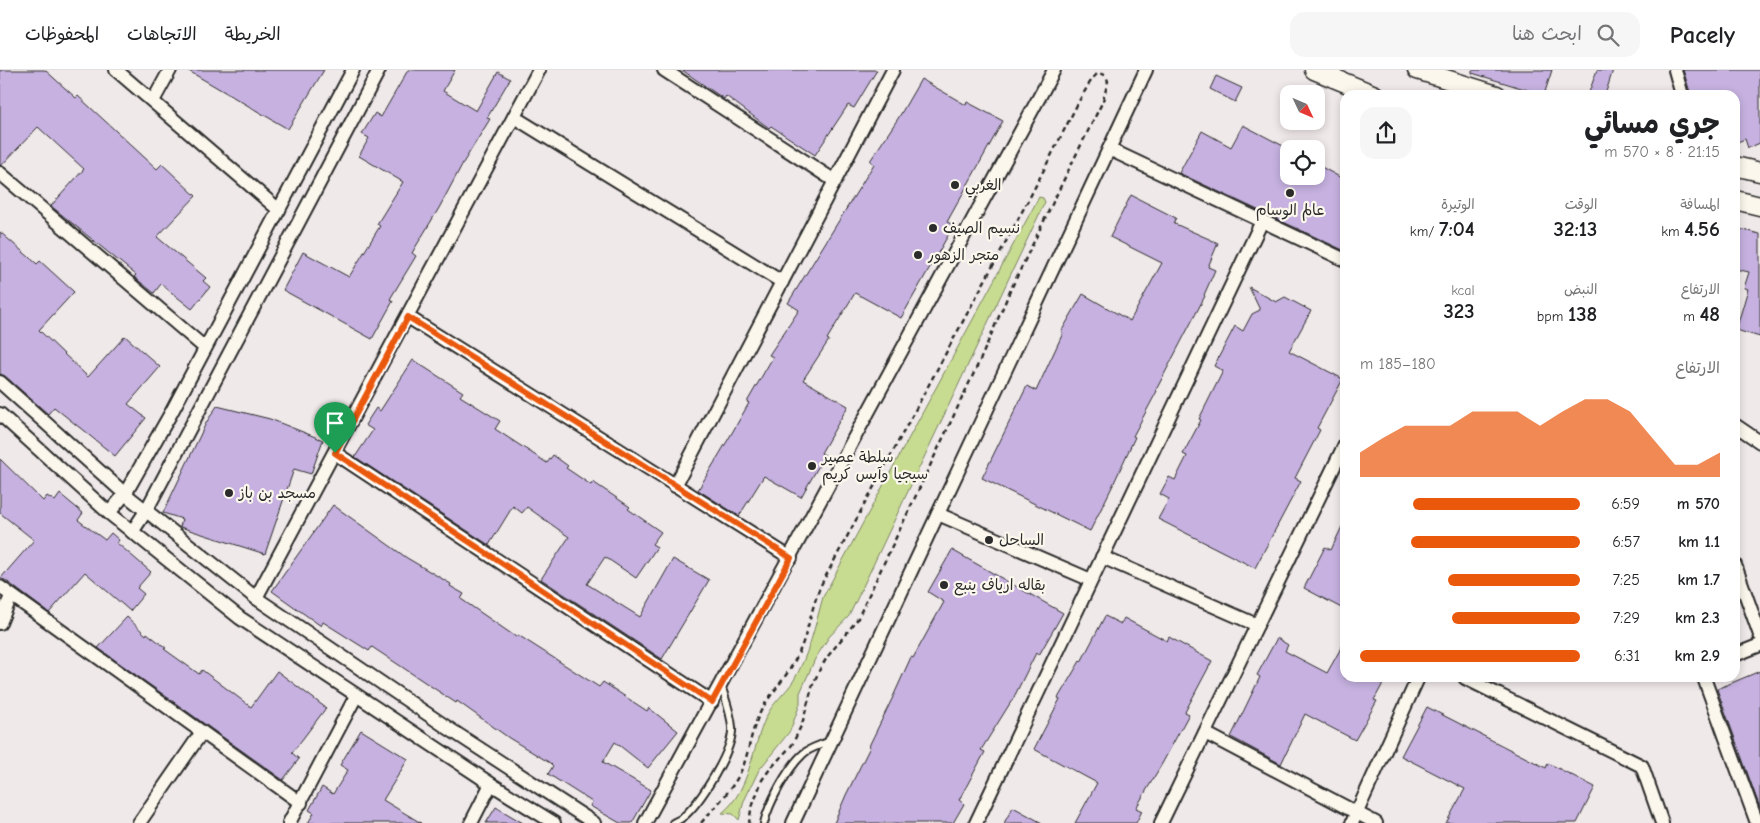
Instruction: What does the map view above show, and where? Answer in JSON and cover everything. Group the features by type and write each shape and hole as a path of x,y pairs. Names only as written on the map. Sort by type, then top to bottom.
{"main road":[{"path":"1314,70 1363,90"},
{"path":"1417,70 1481,90"},
{"path":"1740,167 1760,172"},
{"path":"1740,201 1760,206"}],"street":[{"path":"116,70 279,210"},
{"path":"153,101 170,70"},
{"path":"109,513 125,494 353,70"},
{"path":"132,532 146,511 379,70"},
{"path":"256,598 539,70"},
{"path":"664,70 835,181"},
{"path":"675,486 893,70"},
{"path":"646,823 1054,70"},
{"path":"1675,70 1681,90"},
{"path":"793,823 1109,149 1143,72"},
{"path":"514,117 782,282"},
{"path":"1109,149 1340,258"},
{"path":"0,172 205,348"},
{"path":"976,823 1262,221"},
{"path":"408,317 791,558"},
{"path":"0,382 125,494 256,598 451,730 594,823"},
{"path":"0,414 109,513 240,618 356,696 554,823"},
{"path":"1740,428 1760,441"},
{"path":"335,453 712,702"},
{"path":"1161,823 1340,454"},
{"path":"938,514 1091,580"},
{"path":"1102,557 1257,624"},
{"path":"1740,579 1760,635"},
{"path":"0,588 301,802"},
{"path":"0,623 11,596"},
{"path":"1740,653 1760,645"},
{"path":"1355,818 1416,682"},
{"path":"1473,682 1642,766 1662,823"},
{"path":"1705,682 1757,823"},
{"path":"289,823 356,696"},
{"path":"140,823 202,732"},
{"path":"1204,733 1355,818 1376,823"},
{"path":"470,823 491,784"}],"lane":[{"path":"673,823 682,818 701,796 716,774 726,750 732,728 721,685"},
{"path":"764,823 768,807 785,778 803,754 832,741"}],"path":[{"path":"702,823 735,783 743,765 752,731 762,709 795,661 804,641 820,585 1031,195 1079,101 1092,79 1098,73 1105,75 1108,81 1103,101 1010,291 981,358 857,620 820,669 802,724 792,745 770,768 762,780 751,810 749,823"}],"green space":[{"path":"1039,197 1043,198 1045,202 849,616 829,637 815,659 800,693 800,704 790,731 759,770 744,801 739,820 733,814 722,813 739,793 745,781 766,717 791,685 804,660 823,597"}],"building":[{"path":"0,70 45,70 76,98 78,96 157,169 162,164 196,196 157,237 206,278 203,281 210,287 192,309 161,284 154,293 134,277 136,275 51,206 84,169 38,127 0,165"},
{"path":"187,70 324,70 288,129"},
{"path":"408,70 455,70 443,91 476,111 498,72 510,79 487,118 490,119 412,253 416,256 390,299 393,301 372,339 283,290 303,252 349,277 380,226 377,224 403,182 359,156 369,138 362,134 375,113 381,117"},
{"path":"682,70 877,70 854,108 848,105 815,155 771,126 769,128 726,96 724,99"},
{"path":"1472,70 1552,70 1546,90 1528,90 1472,73"},
{"path":"1597,70 1613,70 1607,90 1590,90"},
{"path":"1683,70 1760,70 1760,143 1748,148 1745,139 1740,141 1740,90 1689,90"},
{"path":"1216,76 1242,88 1235,102 1210,89"},
{"path":"921,79 966,105 967,102 1003,121 947,222 954,225 901,318 855,293 827,339 829,340 803,380 848,406 821,453 825,455 801,497 764,476 739,516 698,490 749,403 747,402 773,357 769,355 799,310 788,303 874,164 870,161"},
{"path":"1243,125 1280,144 1280,185 1325,185 1325,169 1340,177 1340,249 1179,173 1202,131 1231,147"},
{"path":"1131,195 1176,218 1173,223 1218,243 1208,267 1215,270 1205,296 1133,436 1135,437 1090,531 982,478 1027,386 1036,391 1063,333 1061,332 1083,294 1130,321 1162,263 1110,237"},
{"path":"1740,229 1760,234 1760,337 1740,331 1740,316 1748,289 1744,288 1749,272 1740,270"},
{"path":"0,232 37,264 40,261 74,292 39,330 88,377 125,336 160,367 128,404 146,418 115,456 54,407 48,414 5,376 0,374"},
{"path":"1249,287 1276,302 1285,297 1311,311 1289,351 1340,377 1340,385 1317,428 1320,430 1295,478 1301,481 1255,568 1158,519 1169,499 1160,494 1169,477 1175,480 1187,456 1183,454 1223,371 1214,366 1235,326 1243,331 1252,314 1260,310"},
{"path":"413,360 463,392 460,396 500,421 495,429 547,463 553,455 568,466 566,468 591,485 593,482 630,507 628,509 661,532 652,544 657,547 636,578 605,557 587,584 640,617 673,559 709,580 662,659 541,579 569,537 527,507 522,513 513,506 489,545 355,457 373,430 365,425 376,408 380,411"},
{"name":"مسجد بن باز","path":"217,406 270,419 323,440 311,474 294,469 265,554 180,527 182,519 163,513 206,423"},
{"path":"0,459 43,501 47,496 55,501 60,494 83,513 78,520 105,540 111,533 119,540 117,543 151,572 137,588 144,594 130,611 85,572 49,613 5,580 0,579 34,540 0,513"},
{"path":"333,505 407,558 451,584 450,586 464,594 461,599 516,637 518,635 599,687 603,682 647,711 649,708 678,731 648,768 615,742 603,762 651,790 632,823 620,823 590,806 592,802 548,774 553,766 550,763 372,647 369,651 323,622 321,626 272,591"},
{"path":"1340,531 1340,607 1304,588 1325,547 1331,550"},
{"path":"952,550 1063,613 1039,655 1036,653 1014,697 981,750 985,752 959,800 964,804 953,823 834,823 911,657 913,658 944,602 928,592"},
{"path":"1105,616 1121,624 1124,618 1167,641 1169,637 1212,661 1185,712 1189,714 1136,808 1142,811 1136,823 1075,823 1097,783 1034,749 1060,699 1058,698 1081,662"},
{"path":"127,617 146,635 147,633 166,648 164,649 199,674 202,670 251,707 277,671 326,708 292,753 299,759 283,780 98,648"},
{"path":"1277,638 1288,645 1285,651 1327,673 1340,650 1340,682 1384,682 1374,700 1377,701 1355,740 1305,714 1281,764 1231,737 1260,677 1257,675"},
{"path":"1760,671 1760,808 1717,689 1734,682 1740,682 1740,679"},
{"path":"1427,707 1546,768 1548,763 1595,787 1577,823 1446,823 1465,789 1401,756"},
{"path":"361,730 408,759 383,800 421,823 308,823 314,813 309,810 322,787 333,794 348,770 340,765"},
{"path":"496,807 523,823 486,823"},
{"path":"1013,807 1042,823 1004,823"}],"place":[{"name":"الغربي","path":"955,185"},
{"name":"عالم الوسام","path":"1290,193"},
{"name":"نسيم الصيف","path":"933,228"},
{"name":"متجر الزهور","path":"918,255"},
{"name":"سلطة عصير سيجيا وآيس كريم","path":"812,466"},
{"name":"مسجد بن باز","path":"229,493"},
{"name":"الساحل","path":"989,540"},
{"name":"بقاله ارياف ينبع","path":"944,585"}],"route":[{"path":"408,317 791,558 712,702 335,453 408,317"}]}
